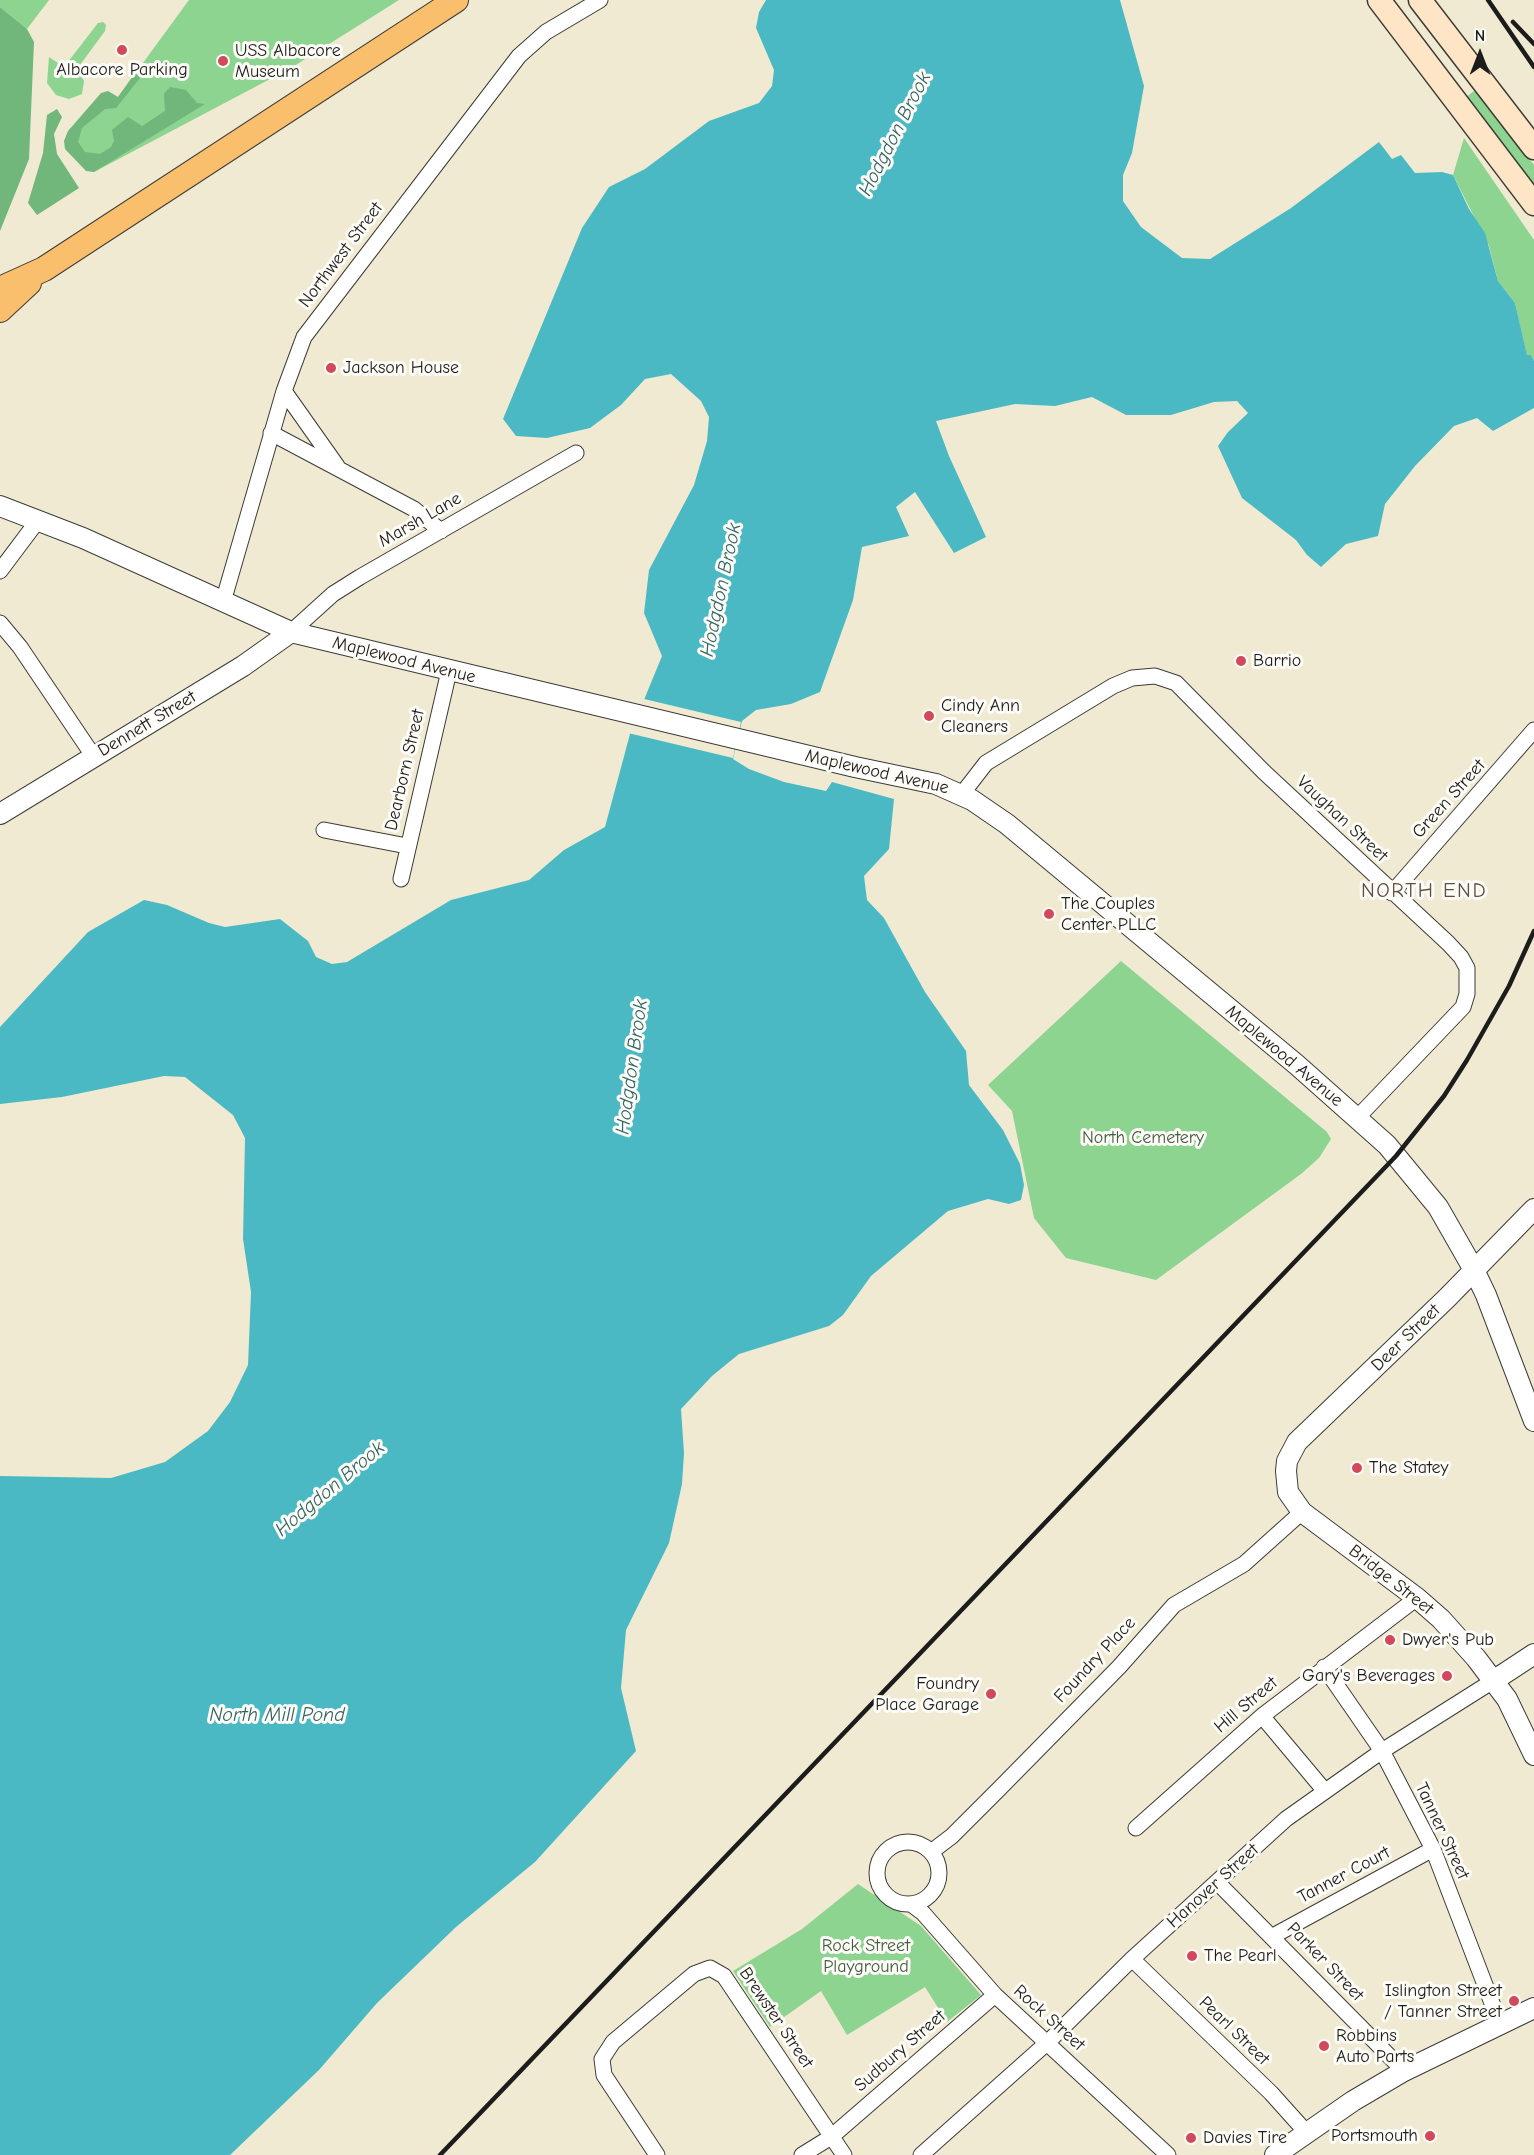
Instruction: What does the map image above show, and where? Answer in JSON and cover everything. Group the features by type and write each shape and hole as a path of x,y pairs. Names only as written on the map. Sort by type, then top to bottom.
{"main road":[{"path":"0,290 44,269 456,0"},
{"path":"1378,0 1534,204"},
{"path":"1420,0 1534,148"},
{"path":"0,310 44,269"}],"street":[{"name":"Northwest Street","path":"223,602 294,358 320,313 519,56 546,32 600,0"},
{"path":"284,391 310,432 341,471"},
{"path":"271,433 414,509 441,531"},
{"name":"Marsh Lane","path":"291,632 333,594 576,453"},
{"name":"Maplewood Avenue","path":"0,507 39,519 291,632 737,739 936,784 962,794 1007,824 1387,1145 1428,1194 1474,1270 1486,1295 1534,1421"},
{"path":"0,571 39,519"},
{"path":"0,623 20,647 94,756"},
{"name":"Dennett Street","path":"0,813 243,666 291,632"},
{"name":"Dearborn Street","path":"401,879 449,671"},
{"name":"Vaughan Street","path":"962,794 986,763 1113,686 1132,678 1155,676 1176,683 1264,772 1461,957 1467,968 1467,994 1455,1017 1357,1118"},
{"name":"Green Street","path":"1392,893 1534,730"},
{"path":"324,830 407,846"},
{"name":"Deer Street","path":"1286,1472 1287,1461 1297,1442 1534,1209"},
{"name":"Bridge Street","path":"1286,1472 1288,1492 1302,1512 1417,1598 1441,1619 1507,1699 1534,1755"},
{"name":"Foundry Place","path":"931,1852 952,1836 1119,1667 1174,1605 1244,1564 1302,1512"},
{"name":"Hill Street","path":"1136,1828 1262,1716 1417,1598"},
{"name":"Hanover Street","path":"921,2155 1048,2042 1132,1959 1286,1819 1382,1751 1534,1654"},
{"name":"Tanner Street","path":"1324,1667 1382,1751 1433,1849 1500,2024"},
{"path":"1262,1716 1324,1790"},
{"path":"901,1842 923,1845 931,1852 937,1860 939,1879 929,1896 911,1904 901,1903 884,1894 879,1884 878,1863 891,1846 901,1842"},
{"name":"Tanner Court","path":"1273,1936 1433,1849"},
{"name":"Parker Street","path":"1217,1882 1273,1936 1404,2071"},
{"name":"Rock Street","path":"911,1904 923,1913 995,1995 1168,2155"},
{"name":"Pearl Street","path":"1132,1959 1271,2093 1306,2132"},
{"name":"Brewster Street","path":"657,2155 604,2075 602,2059 613,2042 694,1974 704,1969 715,1970 723,1976 844,2155"},
{"name":"Sudbury Street","path":"802,2155 831,2137 995,1995"},
{"path":"1275,2155 1306,2132 1404,2071 1534,2008"}],"green space":[{"path":"0,0 49,0 27,29 0,7"},
{"path":"189,0 399,0 291,68 94,172 64,141 118,97"},
{"path":"0,7 27,29 34,42 29,159 0,231"},
{"path":"103,22 106,25 105,31 77,69 84,81 82,94 69,99 56,95 47,83 49,57 64,67 98,23"},
{"path":"135,73 140,78 116,108 105,109 82,128 78,142 85,152 100,154 111,147 114,141 112,130 128,117 142,126 165,111 164,94 170,87 186,90 197,103 205,104 94,172 86,171 65,149 64,141 68,131 101,93 108,91 118,97"},
{"path":"1474,91 1481,96 1534,165 1534,188 1466,97"},
{"path":"57,109 62,117 54,134 57,154 79,188 37,215 28,203 43,153 47,115"},
{"path":"1464,138 1534,240 1534,361 1531,355 1527,356 1515,303 1498,281 1489,246 1453,175"},
{"name":"North Cemetery","path":"1121,961 1327,1132 1331,1139 1319,1158 1301,1174 1156,1280 1066,1258 1034,1218 1012,1111 988,1085"},
{"name":"Rock Street Playground","path":"858,1884 921,1926 981,1995 947,2022 925,1987 847,2035 821,1991 770,2027 733,1971 802,1929"}],"water":[{"name":"North Mill Pond","path":"766,0 1120,0 1144,86 1132,153 1123,175 1123,201 1141,227 1182,258 1210,259 1291,208 1379,142 1392,159 1401,155 1415,173 1442,172 1453,175 1469,209 1485,233 1498,281 1515,303 1527,355 1531,355 1534,361 1534,408 1493,431 1477,418 1454,426 1415,466 1385,504 1378,536 1346,544 1321,567 1307,555 1296,540 1242,498 1218,446 1228,432 1248,413 1237,401 1214,402 1171,415 1126,415 1092,397 1055,406 1015,404 936,421 949,456 986,537 954,553 915,492 896,507 909,536 862,547 853,600 820,692 791,704 756,710 742,721 733,759 749,769 784,782 826,791 832,782 894,799 889,849 864,876 867,900 884,918 925,992 966,1051 969,1085 1003,1130 1020,1164 1024,1185 1021,1200 1009,1204 988,1199 948,1211 871,1276 843,1315 829,1326 739,1354 712,1376 681,1409 684,1453 682,1484 669,1543 626,1630 621,1688 636,1751 535,1862 456,1927 377,2003 319,2070 230,2155 0,2155 0,1476 111,1478 165,1462 208,1431 230,1402 248,1365 251,1292 243,1239 245,1138 233,1115 185,1077 164,1076 62,1097 0,1104 0,1027 88,932 144,900 167,905 209,923 225,927 280,919 308,941 316,957 332,964 347,962 451,900 529,880 564,850 605,827 630,734 662,656 644,613 649,570 694,485 707,441 709,417 701,401 671,374 645,379 621,405 590,428 547,438 516,436 503,419 582,228 609,187 645,169 709,121 759,103 772,86 774,70 756,28 759,12"}],"pier":[{"path":"640,698 741,722 733,758 628,733"}],"railway":[{"path":"1488,0 1534,67"},
{"path":"1513,22 1534,44"},
{"path":"440,2155 1396,1156 1444,1096 1467,1060 1509,986 1534,931"}],"place":[{"name":"Albacore Parking","path":"122,50"},
{"name":"USS Albacore Museum","path":"223,61"},
{"name":"Jackson House","path":"331,368"},
{"name":"Barrio","path":"1241,661"},
{"name":"Cindy Ann Cleaners","path":"929,716"},
{"name":"The Couples Center PLLC","path":"1049,914"},
{"name":"The Statey","path":"1357,1468"},
{"name":"Dwyer's Pub","path":"1390,1640"},
{"name":"Gary's Beverages","path":"1447,1676"},
{"name":"Foundry Place Garage","path":"991,1694"},
{"name":"The Pearl","path":"1192,1956"},
{"name":"Islington Street / Tanner Street","path":"1514,2001"},
{"name":"Robbins Auto Parts","path":"1324,2046"},
{"name":"Portsmouth","path":"1430,2136"},
{"name":"Davies Tire","path":"1191,2138"}],"district":[{"name":"NORTH END","path":"1424,891"}],"water label":[{"name":"Hodgdon Brook","path":"895,134"},
{"name":"Hodgdon Brook","path":"721,590"},
{"name":"Hodgdon Brook","path":"632,1067"},
{"name":"Hodgdon Brook","path":"330,1489"}]}
